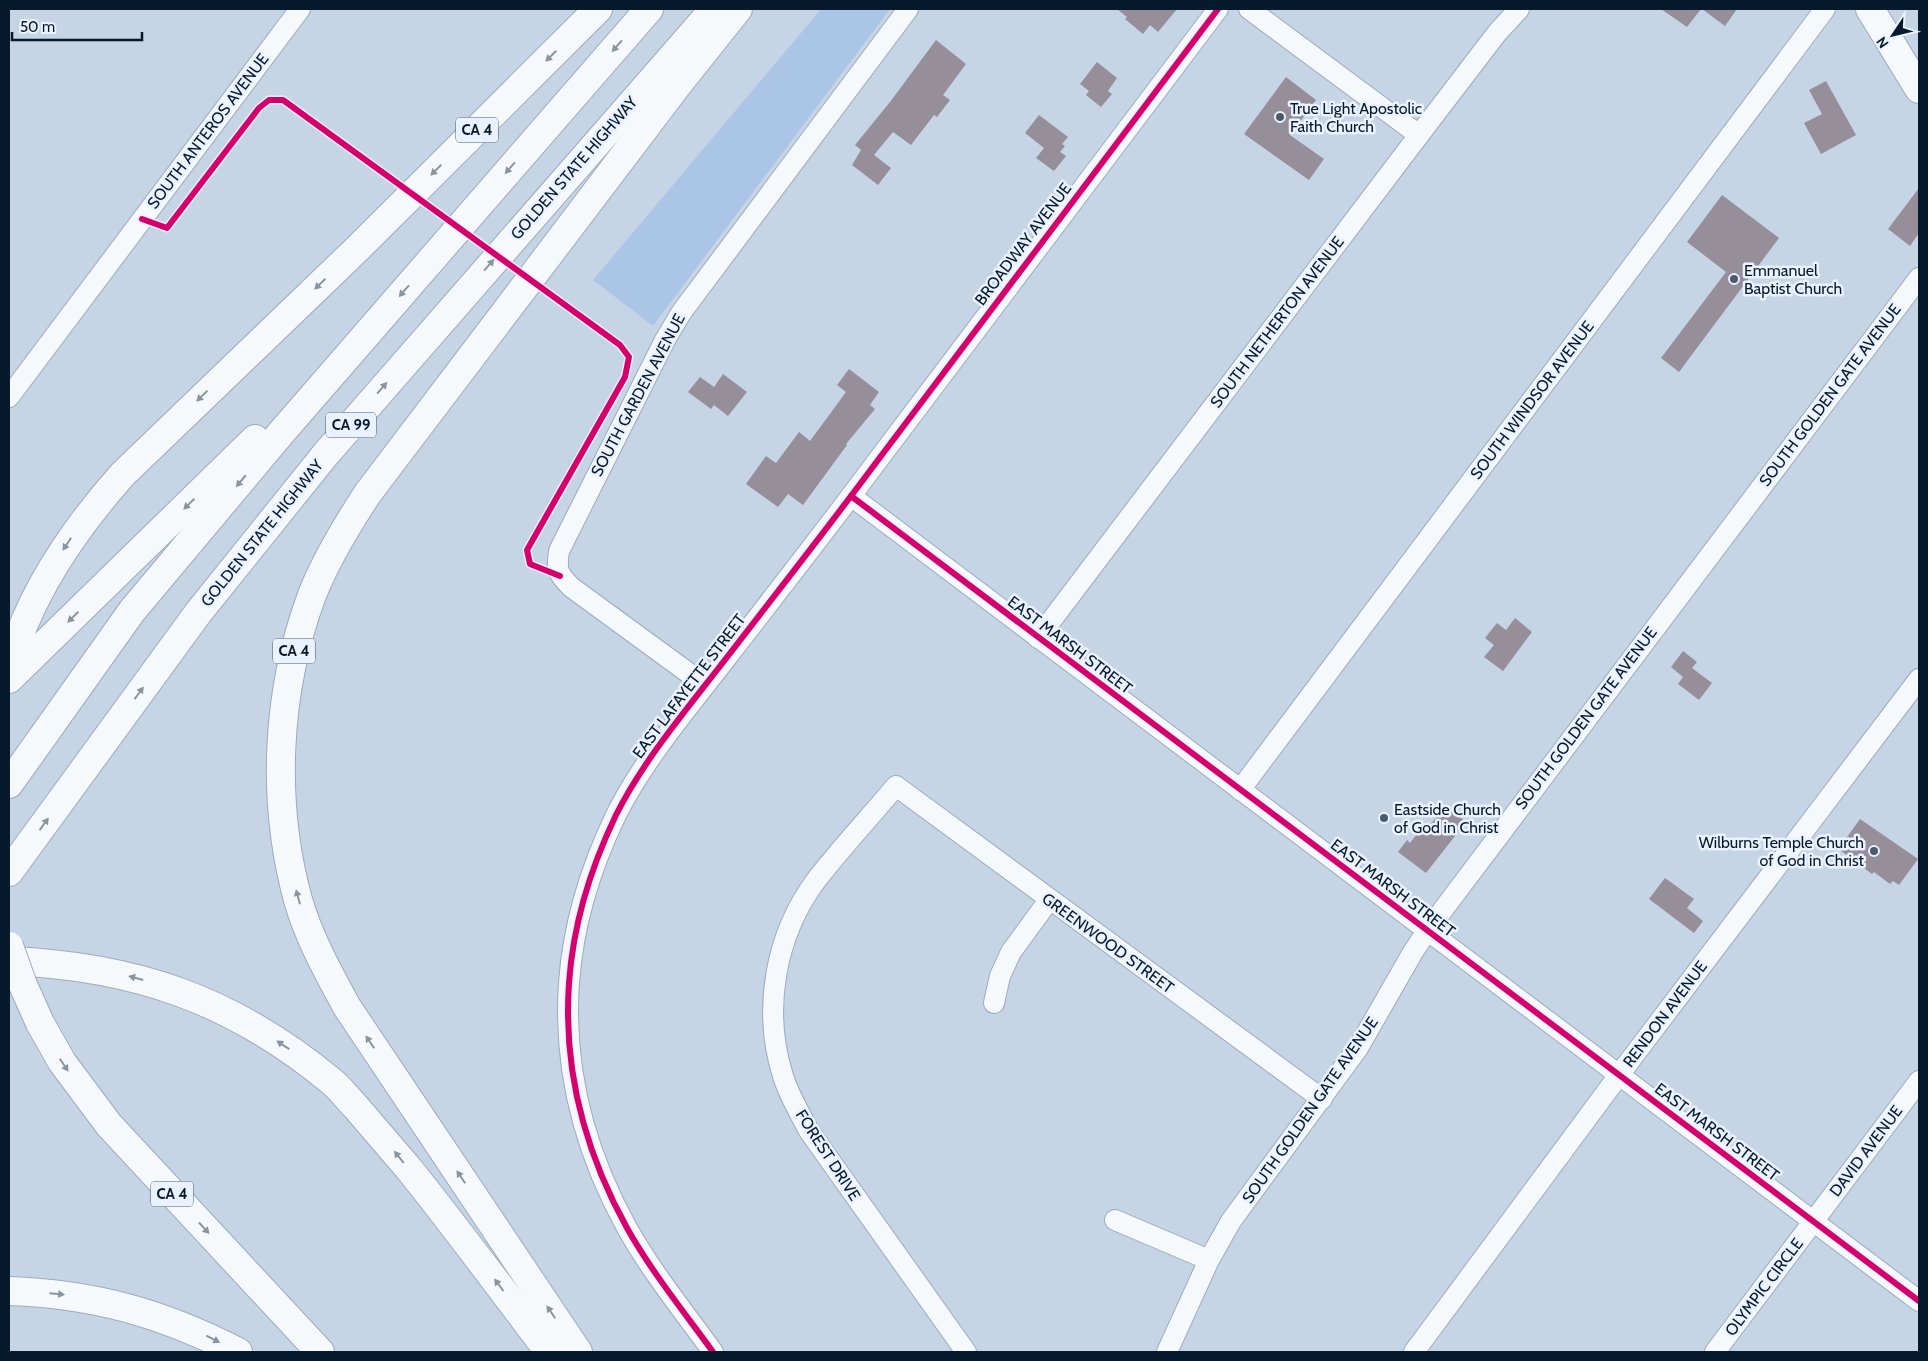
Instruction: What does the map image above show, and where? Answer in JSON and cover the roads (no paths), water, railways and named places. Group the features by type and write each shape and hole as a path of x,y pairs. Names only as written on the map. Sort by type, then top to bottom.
{"main road":[{"name":"CA 4","path":"9,667 24,626 42,588 61,553 96,504 161,435 355,251 598,9"},
{"name":"CA 99","path":"9,784 132,611 281,433 649,9"},
{"name":"GOLDEN STATE HIGHWAY","path":"9,872 198,613 325,455 714,9"},
{"name":"CA 4","path":"578,1352 347,1006 317,950 299,901 289,859 282,811 280,766 288,674 299,632 313,594 334,548 368,493 679,83 738,9"},
{"path":"1870,9 1919,89"},
{"path":"9,679 257,437 281,433"},
{"name":"CA 4","path":"9,946 40,1023 62,1062 109,1125 320,1352"},
{"path":"9,961 43,962 85,967 164,986 225,1010 283,1044 333,1082 386,1141 466,1240 549,1352"},
{"path":"9,1291 67,1295 108,1302 162,1317 204,1334 238,1352"}],"street":[{"name":"SOUTH ANTEROS AVENUE","path":"9,397 300,9"},
{"name":"SOUTH GARDEN AVENUE","path":"705,685 571,587 560,576 557,565 559,551 680,313 908,9"},
{"name":"BROADWAY AVENUE","path":"851,496 1218,9"},
{"path":"1249,9 1419,134"},
{"name":"SOUTH NETHERTON AVENUE","path":"1038,638 1419,134 1497,33 1519,9"},
{"name":"SOUTH WINDSOR AVENUE","path":"1240,790 1824,9"},
{"name":"SOUTH GOLDEN GATE AVENUE","path":"1168,1352 1188,1303 1231,1221 1358,1048 1427,931 1919,278"},
{"name":"EAST LAFAYETTE STREET","path":"713,1352 628,1230 601,1176 581,1116 573,1077 568,1018 573,947 590,878 617,813 654,754 851,496"},
{"name":"EAST MARSH STREET","path":"851,496 1919,1301"},
{"name":"RENDON AVENUE","path":"1414,1352 1619,1075 1919,679"},
{"name":"GREENWOOD STREET","path":"896,786 1322,1099"},
{"name":"FOREST DRIVE","path":"896,786 817,880 792,922 776,970 772,1020 775,1045 783,1077 793,1102 809,1131 966,1352"},
{"path":"994,1003 1000,976 1011,952 1049,900"},
{"name":"DAVID AVENUE","path":"1813,1221 1919,1080"},
{"path":"1115,1220 1209,1260"},
{"name":"OLYMPIC CIRCLE","path":"1715,1352 1813,1221"}],"place":[{"name":"True Light Apostolic Faith Church","path":"1280,117"},
{"name":"Emmanuel Baptist Church","path":"1734,279"},
{"name":"Eastside Church of God in Christ","path":"1384,818"},
{"name":"Wilburns Temple Church of God in Christ","path":"1874,851"}]}
